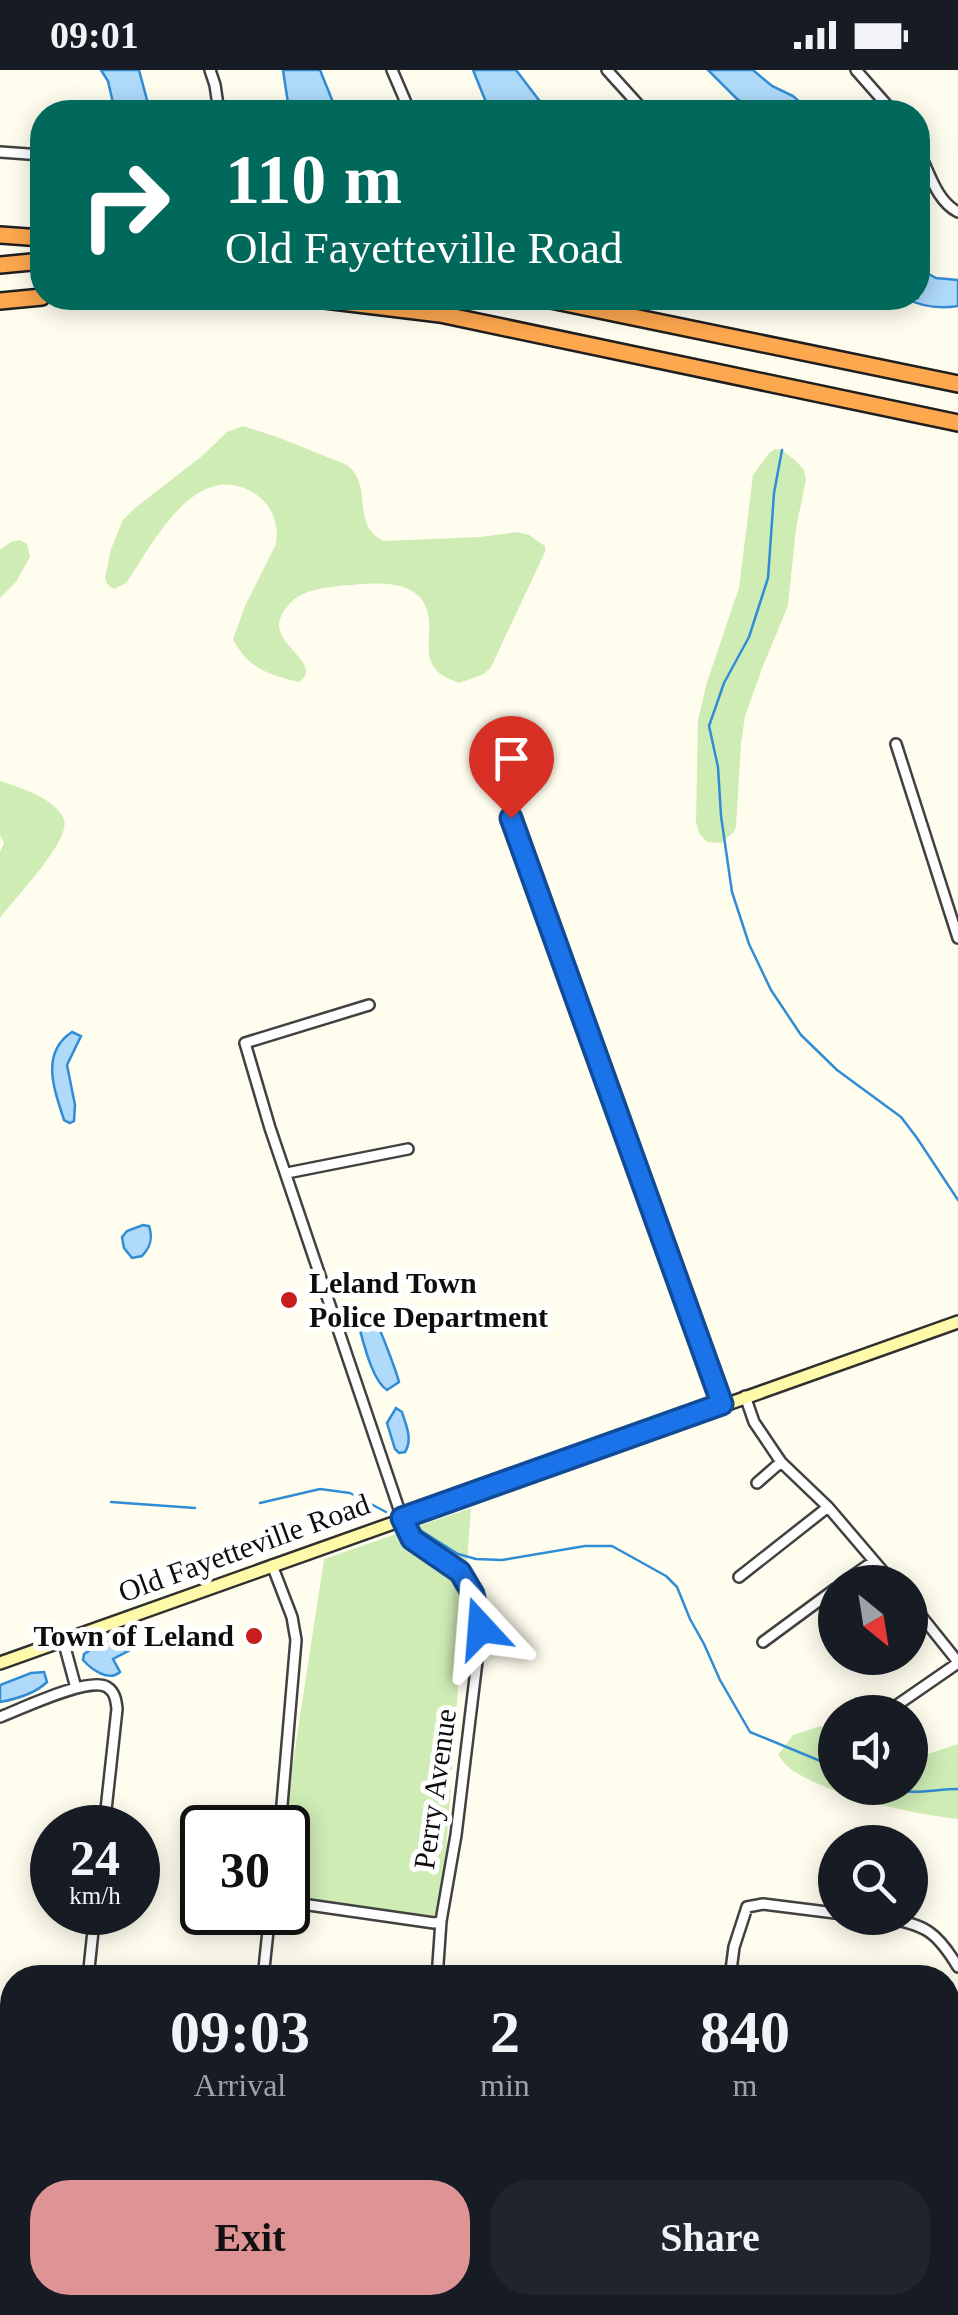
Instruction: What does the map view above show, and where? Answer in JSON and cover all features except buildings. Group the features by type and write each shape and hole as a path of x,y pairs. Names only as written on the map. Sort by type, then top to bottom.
{"highway":[{"path":"0,236 30,237"},
{"path":"0,265 30,261"},
{"path":"0,301 30,298"},
{"path":"407,310 958,424"},
{"path":"599,310 958,384"}],"street":[{"path":"210,70 217,100"},
{"path":"392,70 405,100"},
{"path":"607,70 633,100"},
{"path":"856,70 882,100"},
{"path":"0,152 30,155"},
{"path":"930,173 945,202 958,212"},
{"path":"896,744 958,938"},
{"path":"511,818 722,1404"},
{"path":"369,1005 246,1043 270,1128 402,1518"},
{"path":"287,1173 408,1149"},
{"name":"Old Fayetteville Road","path":"0,1662 958,1322"},
{"path":"745,1396 754,1422 781,1462 828,1507 877,1565"},
{"path":"757,1483 781,1462"},
{"path":"739,1576 828,1507"},
{"name":"Perry Avenue","path":"402,1518 412,1539 460,1572 473,1594 481,1628 456,1835 441,1921 439,1965"},
{"path":"868,1565 874,1561"},
{"path":"272,1564 292,1617 296,1640 282,1805"},
{"path":"763,1642 818,1602"},
{"path":"911,1695 958,1662 928,1624"},
{"path":"63,1640 76,1688"},
{"path":"0,1717 86,1685 102,1685 113,1692 116,1700 106,1805"},
{"path":"732,1965 747,1908 762,1904 818,1911"},
{"path":"310,1905 441,1921"},
{"path":"928,1930 943,1942 956,1965"},
{"path":"89,1965 93,1935"},
{"path":"264,1965 268,1935"}],"green space":[{"path":"243,426 347,465 359,483 367,524 383,541 518,532 545,546 491,667 484,674 459,683 438,671 430,659 429,620 421,599 405,588 384,584 323,588 301,595 290,604 279,622 286,642 305,667 299,682 252,663 233,639 276,544 277,530 263,500 236,486 216,486 197,494 164,526 126,583 114,589 107,584 111,549 123,520 227,432"},
{"path":"775,449 796,461 806,480 796,528 788,606 745,716 736,827 721,843 707,842 696,822 698,720 739,588 753,475"},
{"path":"20,540 27,544 30,557 16,582 0,598 0,550"},
{"path":"0,781 34,793 61,814 65,823 54,850 0,918 0,852 4,843 0,835"},
{"path":"471,1508 441,1921 310,1904 310,1805 287,1805 324,1559"},
{"path":"818,1727 818,1783 793,1770 778,1755 793,1735"},
{"path":"958,1744 958,1819 882,1805 928,1805 928,1754"}],"water":[{"path":"101,70 139,70 147,100 112,100"},
{"path":"283,70 320,70 332,100 288,100"},
{"path":"473,70 516,70 539,100 485,100"},
{"path":"708,70 753,70 798,100 739,100"},
{"path":"930,275 958,280 958,306 931,306"},
{"path":"72,1032 81,1036 67,1065 75,1105 74,1121 70,1123 64,1120 52,1072 56,1050"},
{"path":"143,1225 149,1226 149,1246 142,1256 132,1258 122,1237"},
{"path":"357,1311 373,1317 387,1348 399,1382 387,1390 371,1366"},
{"path":"396,1408 402,1412 409,1437 405,1452 399,1453 387,1423"},
{"path":"130,1636 135,1643 132,1649 113,1659 120,1672 116,1675 101,1674 83,1660 84,1654 98,1645"},
{"path":"44,1672 47,1682 42,1686 0,1702 0,1685"}],"waterway":[{"path":"782,450 774,493 768,578 749,637 724,683 709,726 718,767 732,892 749,944 771,990 801,1035 837,1070 901,1117 958,1200"},
{"path":"260,1503 320,1489 350,1493 386,1512"},
{"path":"111,1502 195,1508"},
{"path":"412,1525 458,1554 476,1559 502,1560 585,1546 612,1546 666,1576 677,1587 720,1680 750,1732 818,1760"},
{"path":"928,1791 958,1789"}],"place":[{"name":"Leland Town Police Department","path":"289,1300"},
{"name":"Town of Leland","path":"254,1636"}],"route":[{"path":"481,1628 473,1594 460,1572 412,1539 402,1518 722,1404 511,818"}]}
